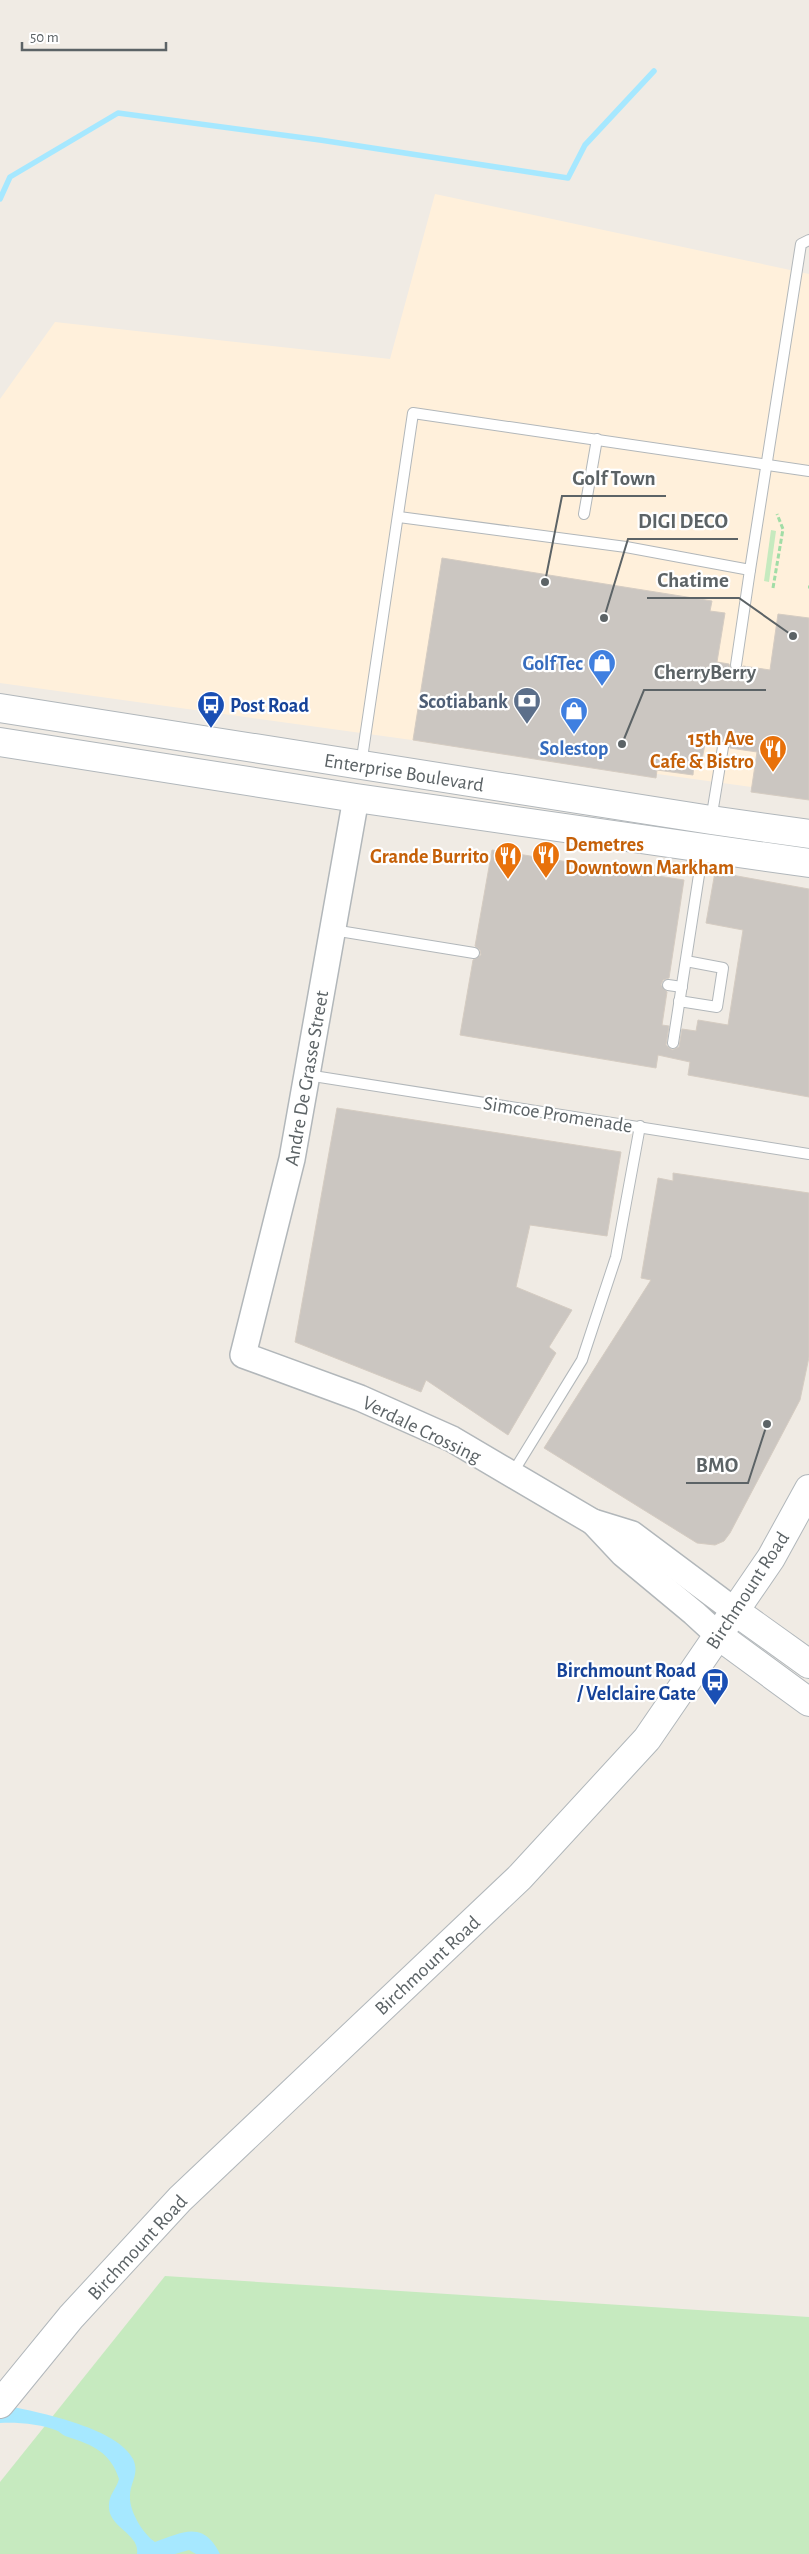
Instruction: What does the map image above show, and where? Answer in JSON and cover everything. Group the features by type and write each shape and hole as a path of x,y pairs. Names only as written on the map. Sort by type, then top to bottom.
{"main road":[{"name":"Enterprise Boulevard","path":"0,708 809,834"},
{"name":"Enterprise Boulevard","path":"0,742 356,798 809,863"},
{"name":"Birchmount Road","path":"0,2404 70,2317 180,2199 520,1877 648,1740 771,1558 809,1489"},
{"name":"Verdale Crossing","path":"735,1611 809,1664"},
{"name":"Verdale Crossing","path":"719,1636 809,1702"}],"street":[{"name":"Andre De Grasse Street","path":"243,1355 292,1160 356,798"},
{"name":"Verdale Crossing","path":"243,1355 377,1406 452,1439 593,1522 632,1534 735,1611"},
{"name":"Verdale Crossing","path":"593,1522 623,1554 719,1636"}],"lane":[{"path":"736,664 794,283 802,244 809,240"},
{"path":"361,765 413,413 809,471"},
{"path":"584,514 597,439"},
{"path":"398,517 626,547 750,570"},
{"path":"711,820 723,746"},
{"path":"673,1043 703,848"},
{"path":"333,930 474,953"},
{"path":"680,1001 717,1007 723,968 686,961"},
{"path":"668,985 682,987"},
{"name":"Simcoe Promenade","path":"307,1075 809,1154"},
{"path":"512,1474 582,1360 616,1257 640,1126"}],"path":[{"path":"773,588 783,529 778,514"}],"shaded area":[{"path":"435,194 809,274 809,795 0,683 0,399 55,322 390,359"}],"green space":[{"path":"771,530 776,531 769,582 764,581"},
{"path":"165,2276 809,2317 809,2554 0,2554 0,2482"}],"water":[{"path":"13,2407 79,2424 112,2439 125,2448 135,2464 130,2502 134,2515 146,2534 155,2542 183,2532 199,2533 207,2536 220,2554 196,2554 189,2550 175,2554 137,2554 137,2547 134,2541 114,2521 111,2515 109,2508 110,2500 119,2479 106,2456 85,2443 67,2437 52,2429 29,2424 0,2423 0,2409"}],"building":[{"path":"442,558 712,601 710,611 725,613 717,662 729,664 730,668 735,672 739,671 743,666 770,670 778,614 809,618 809,800 751,792 757,752 730,748 728,742 724,740 716,746 705,744 701,765 694,764 693,775 657,770 656,778 413,740"},
{"path":"492,850 684,880 669,978 663,980 661,985 667,992 662,1025 669,1026 666,1045 672,1050 679,1047 682,1029 696,1031 698,1020 728,1025 743,930 706,923 715,872 809,889 809,1097 688,1075 690,1062 658,1055 656,1068 460,1035 473,960 481,955 480,950 475,946"},
{"path":"337,1108 621,1152 607,1236 530,1225 516,1287 572,1310 549,1347 556,1353 508,1435 426,1380 421,1392 295,1342"},
{"path":"673,1173 809,1193 809,1357 800,1400 730,1533 724,1541 715,1545 697,1543 544,1448 651,1280 641,1278 658,1178 673,1181"}],"waterway":[{"path":"0,199 10,177 118,113 320,140 568,178 585,145 654,71"}],"place":[{"name":"Golf Town","path":"545,582"},
{"name":"DIGI DECO","path":"604,618"},
{"name":"Chatime","path":"793,636"},
{"name":"GolfTec","path":"602,687"},
{"name":"Scotiabank","path":"527,725"},
{"name":"Post Road","path":"211,729"},
{"name":"Solestop","path":"574,735"},
{"name":"CherryBerry","path":"622,744"},
{"name":"15th Ave Cafe & Bistro","path":"773,773"},
{"name":"Demetres Downtown Markham","path":"546,879"},
{"name":"Grande Burrito","path":"508,880"},
{"name":"BMO","path":"767,1424"},
{"name":"Birchmount Road / Velclaire Gate","path":"715,1706"}]}
